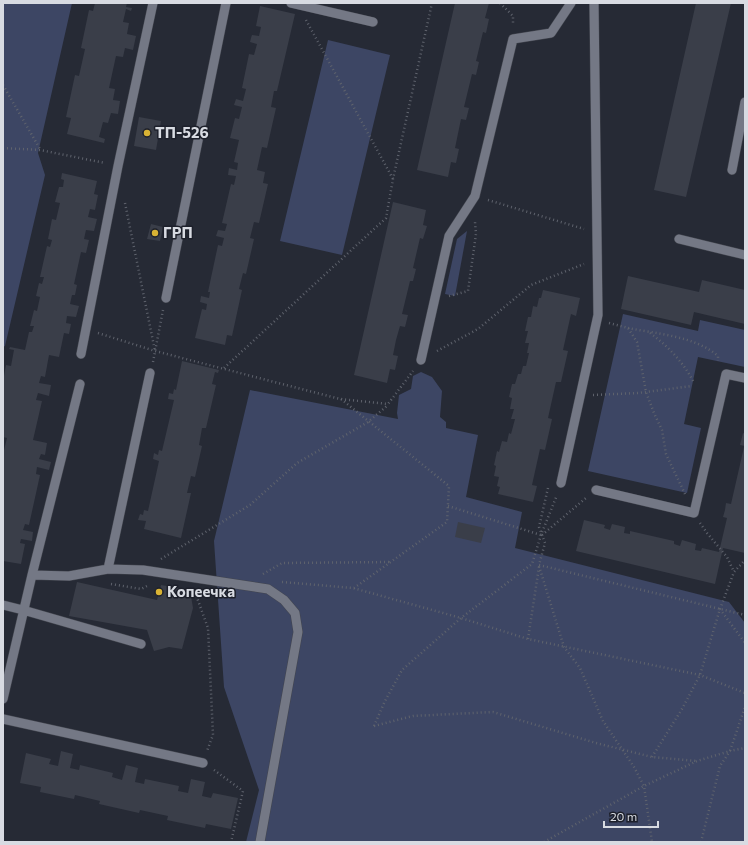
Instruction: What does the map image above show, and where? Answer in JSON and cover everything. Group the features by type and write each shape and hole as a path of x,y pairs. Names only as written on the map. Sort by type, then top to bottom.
{"lane":[{"path":"81,354 118,166 153,3"},
{"path":"166,298 226,3"},
{"path":"421,360 449,236 474,199 513,39 551,33 571,3"},
{"path":"561,483 598,315 594,3"},
{"path":"294,4 373,22"},
{"path":"732,170 745,102"},
{"path":"679,239 745,255"},
{"path":"108,569 150,373"},
{"path":"596,490 694,513 726,374 745,378"},
{"path":"3,699 32,575 80,384"},
{"path":"32,575 69,576 108,569 143,570 268,589 284,600 295,613 298,632 260,842"},
{"path":"3,605 141,644"},
{"path":"3,719 203,763"}],"path":[{"path":"223,369 386,218 393,179 432,3"},
{"path":"500,3 513,16 513,39"},
{"path":"294,4 393,179"},
{"path":"3,85 40,150"},
{"path":"3,148 40,150 118,166"},
{"path":"124,197 155,351"},
{"path":"435,299 468,291 476,234 474,199 589,231"},
{"path":"143,570 250,505 297,463 368,422 388,404 421,360 478,329 531,285 597,260"},
{"path":"150,373 166,298"},
{"path":"597,319 628,328 681,338 713,351 718,356 718,361"},
{"path":"628,328 637,342 646,392 662,430 666,454 694,513 707,533 727,557 734,572"},
{"path":"86,329 155,351 340,399 388,404"},
{"path":"648,332 672,352 686,369 693,381"},
{"path":"580,396 646,392 692,386"},
{"path":"340,399 449,486 447,522 354,588"},
{"path":"528,639 539,565 544,543 539,527 550,481"},
{"path":"561,483 541,535 532,564 461,618 402,670 385,701 374,726 413,716 493,712 622,750 652,757 697,761"},
{"path":"541,535 596,490"},
{"path":"448,506 541,535"},
{"path":"652,757 682,709 700,675 720,609 734,572 745,560"},
{"path":"259,576 282,563 390,562"},
{"path":"532,564 745,615"},
{"path":"539,565 564,647 580,668 603,722 634,767 644,786 652,842"},
{"path":"276,581 354,588 461,618 528,639 700,675 745,693"},
{"path":"194,588 208,628 213,735 203,763 243,791 231,842"},
{"path":"720,609 745,643"},
{"path":"700,842 720,766 730,751 745,707"},
{"path":"544,842 644,786 697,761 745,748"}],"shaded area":[{"path":"3,3 72,3 38,153 45,175 5,346 3,347"},
{"path":"328,40 390,55 342,255 280,241"},
{"path":"467,231 455,296 445,294 457,239"},
{"path":"623,314 698,331 700,320 745,330 745,367 698,357 684,424 701,428 687,493 588,471"},
{"path":"421,372 432,377 442,391 440,417 446,422 446,428 478,435 466,497 522,512 515,548 729,602 745,623 745,842 246,842 259,790 224,687 214,541 250,390 398,419 397,413 399,395 411,389 413,376"}],"building":[{"path":"95,3 127,3 126,7 132,8 131,11 126,9 123,22 129,23 127,34 136,36 133,50 125,48 123,57 116,56 109,88 115,89 113,100 120,101 118,114 111,113 108,123 103,122 99,137 105,139 104,143 67,134 71,118 66,117 75,75 79,76 85,49 81,48 89,10 93,11"},
{"path":"455,3 489,3 485,18 489,19 486,33 483,32 476,61 479,62 476,75 472,74 464,107 469,108 466,120 461,119 455,148 459,149 456,163 451,162 448,177 417,170"},
{"path":"696,3 731,3 686,197 654,190"},
{"path":"260,6 295,14 277,91 274,91 271,107 276,108 267,148 262,147 257,170 265,172 263,183 268,184 259,223 254,222 250,238 254,239 246,274 243,273 239,289 242,290 232,336 227,335 225,345 195,338 202,309 206,310 207,304 200,302 201,296 209,298 210,292 208,292 218,245 222,246 224,238 216,236 218,230 225,231 227,224 222,223 231,184 234,185 236,176 228,175 229,168 237,170 238,163 234,162 239,140 230,138 235,118 239,119 242,107 234,105 236,99 243,101 246,89 242,88 249,54 254,55 257,44 250,42 252,35 259,36 261,27 256,26"},
{"name":"ТП-526","path":"139,117 161,121 156,150 134,146"},
{"path":"62,173 97,181 94,194 98,195 95,210 90,209 88,217 97,219 94,231 86,230 84,239 89,240 86,253 81,252 74,284 77,285 75,295 72,295 70,304 79,306 76,317 67,316 66,323 71,324 69,334 64,333 59,357 49,355 45,377 41,376 39,383 51,385 49,396 38,393 36,400 42,401 33,440 47,443 45,455 41,454 39,459 51,462 49,470 37,467 36,474 40,475 29,525 25,524 23,530 33,532 32,541 21,539 20,543 25,544 21,564 3,561 3,454 7,438 3,437 3,381 6,365 11,366 14,350 9,349 10,347 25,350 29,332 32,332 34,326 30,326 34,310 37,311 40,297 36,296 39,283 42,284 44,277 40,277 47,246 50,247 52,240 48,239 52,219 56,220 60,203 55,202 59,187 63,187 64,180 61,179"},
{"path":"393,202 426,210 423,225 427,226 423,239 420,238 413,268 416,269 413,281 410,281 402,314 408,315 405,327 400,326 396,340 393,355 398,356 395,370 390,369 387,383 354,375"},
{"name":"ГРП","path":"151,224 163,227 160,241 147,239"},
{"path":"628,276 699,292 702,280 745,290 745,324 694,312 691,325 621,309"},
{"path":"543,290 580,298 576,316 571,314 563,350 568,351 561,382 556,382 548,418 552,419 545,450 540,449 532,485 537,486 533,502 498,494 500,487 497,486 499,477 494,476 496,466 494,465 497,451 499,452 502,441 507,442 509,433 511,434 515,419 511,419 514,409 510,409 512,398 509,397 512,384 515,384 518,374 521,374 523,366 526,366 529,353 527,353 529,343 525,343 528,331 525,331 528,317 531,317 533,306 537,307"},
{"path":"182,361 219,370 218,373 215,372 212,384 216,385 206,428 202,428 199,445 202,446 195,477 191,476 187,493 191,493 181,538 144,529 146,521 138,520 140,514 143,515 144,510 148,511 159,461 153,459 154,453 158,455 159,450 162,451 174,400 168,399 169,393 173,394 174,389 176,390"},
{"path":"743,433 745,434 745,446 740,445"},
{"path":"744,447 745,553 723,548 715,584 576,551 584,520 605,525 604,528 610,530 612,524 625,527 624,533 630,534 630,531 674,541 674,544 680,546 682,540 696,544 695,550 701,551 702,548 719,552 727,518 723,517 726,503 731,504"},
{"path":"458,522 485,528 481,543 455,537"},
{"path":"77,582 157,600 161,585 190,590 193,608 182,649 169,647 154,651 147,630 69,616"},
{"path":"61,751 73,754 70,768 79,770 80,765 113,773 112,777 122,780 126,765 138,768 135,782 144,784 145,779 179,786 178,791 188,793 191,779 205,782 202,796 211,798 213,793 238,798 231,829 206,824 205,828 167,820 168,816 140,810 139,813 99,804 100,801 75,795 74,799 40,792 41,787 20,783 26,753 51,759 49,764 58,766"}],"place":[{"name":"ТП-526","path":"147,133"},
{"name":"ГРП","path":"155,233"},
{"name":"Копеечка","path":"159,592"}]}
